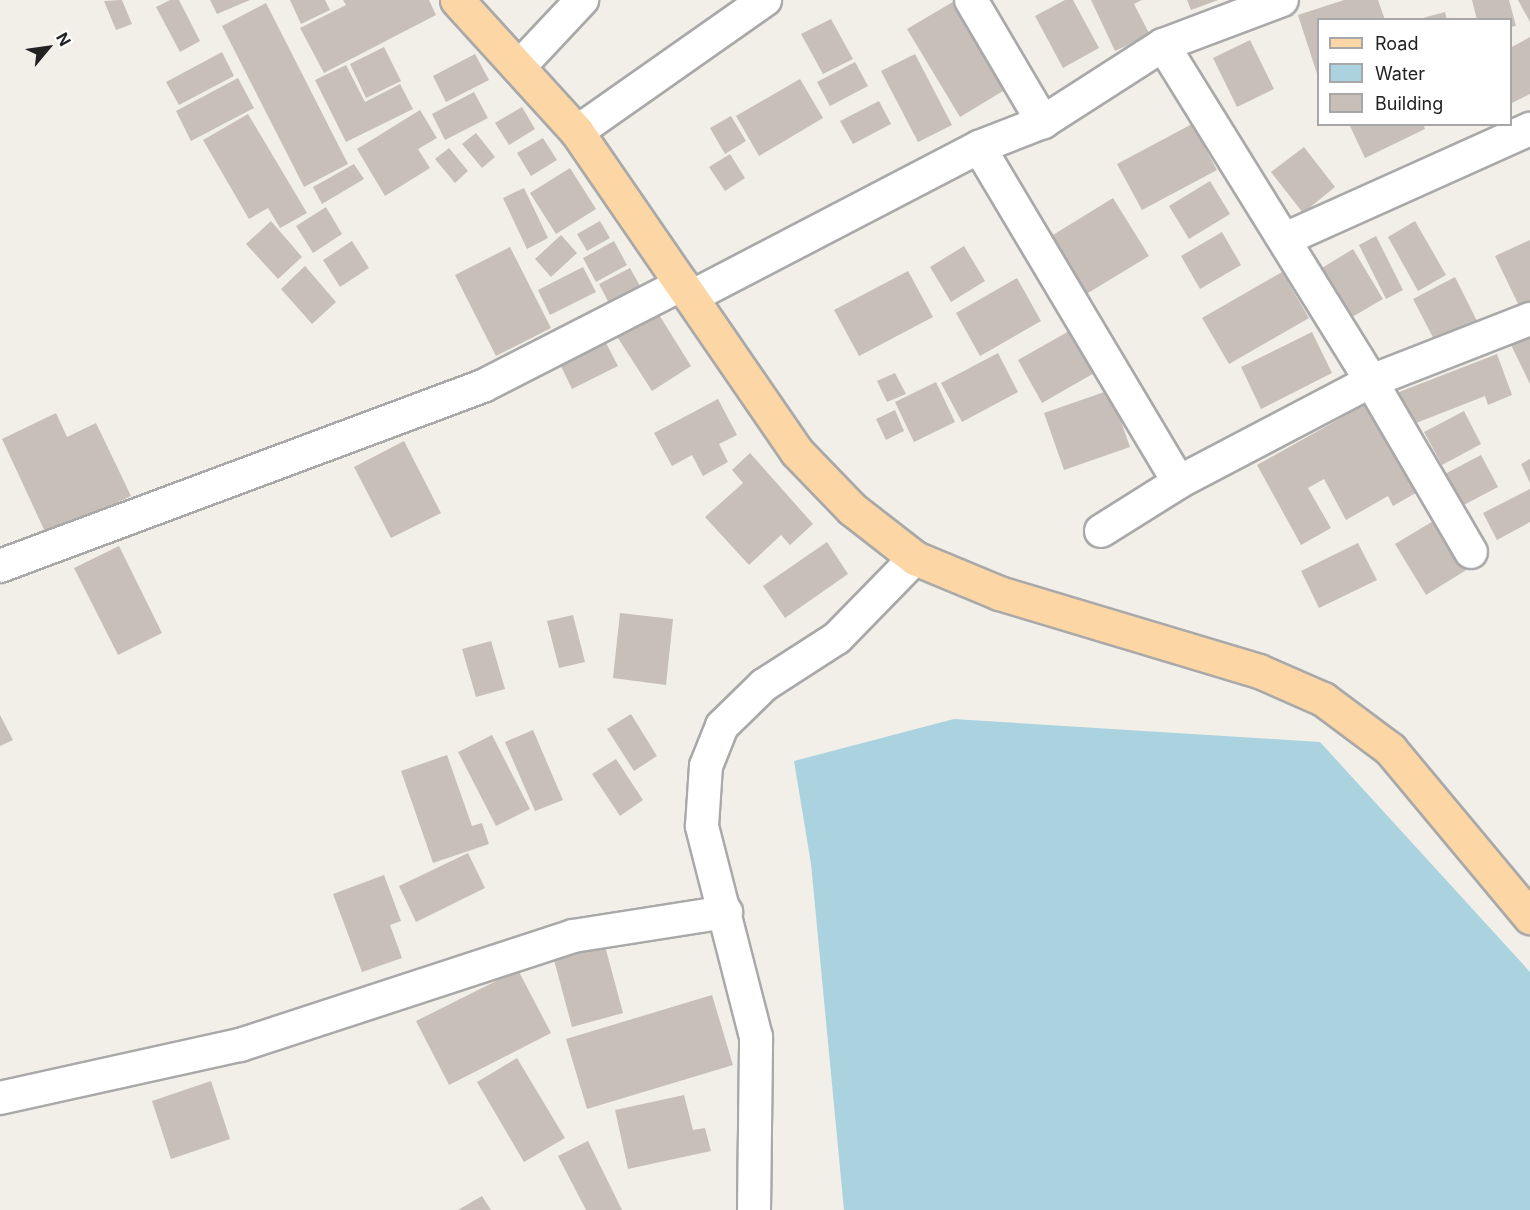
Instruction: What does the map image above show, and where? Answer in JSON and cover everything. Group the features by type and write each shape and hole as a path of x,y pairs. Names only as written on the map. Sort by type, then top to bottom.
{"main road":[{"path":"457,0 520,66 577,132 796,451 852,509 915,558 999,593 1259,671 1323,699 1390,749 1530,917"}],"street":[{"path":"520,66 582,0"},
{"path":"577,132 765,0"},
{"path":"971,0 1043,122"},
{"path":"0,566 483,386 979,147 1043,122 1163,45 1282,0"},
{"path":"1163,45 1371,381 1471,552"},
{"path":"1285,240 1530,129"},
{"path":"979,147 1179,482"},
{"path":"1101,531 1179,482 1371,381 1530,319"},
{"path":"754,1210 756,1037 726,912 702,826 706,766 722,726 764,685 837,638 915,558"},
{"path":"0,1098 240,1045 573,936 726,912"}],"water":[{"path":"954,719 1320,742 1530,972 1530,1210 844,1210 811,864 794,761"}],"building":[{"path":"122,0 132,24 116,30 104,1"},
{"path":"170,0 179,0 200,41 180,52 156,7"},
{"path":"210,0 250,0 217,14"},
{"path":"290,0 325,0 330,10 301,24"},
{"path":"343,0 429,0 436,15 324,73 300,28 346,5"},
{"path":"956,0 1008,88 960,117 907,29"},
{"path":"1065,0 1073,0 1099,48 1063,68 1035,16"},
{"path":"1091,0 1142,0 1134,4 1150,35 1115,51"},
{"path":"1187,0 1218,0 1191,10"},
{"path":"1344,0 1378,0 1384,18 1317,18 1317,74 1298,15"},
{"path":"1472,0 1509,0 1516,26 1512,27 1512,18 1476,18"},
{"path":"1518,0 1530,0 1530,22"},
{"path":"266,3 348,164 304,187 222,26"},
{"path":"1445,12 1446,18 1423,18"},
{"path":"831,19 853,59 823,74 801,34"},
{"path":"1530,37 1530,94 1512,103 1512,47"},
{"path":"1250,40 1274,89 1237,107 1213,58"},
{"path":"384,47 401,81 366,98 350,64"},
{"path":"222,52 234,76 179,105 166,82"},
{"path":"475,54 489,80 446,102 433,76"},
{"path":"915,54 952,125 918,142 881,71"},
{"path":"855,62 868,86 830,106 817,82"},
{"path":"346,65 365,102 400,84 413,109 346,142 315,80"},
{"path":"238,78 254,108 191,141 176,111"},
{"path":"800,79 823,118 759,156 736,116"},
{"path":"474,92 488,118 445,140 432,114"},
{"path":"879,101 891,124 853,144 840,121"},
{"path":"522,107 535,129 509,145 495,123"},
{"path":"420,110 437,138 418,149 430,168 385,196 357,149"},
{"path":"248,114 307,213 280,228 268,208 249,219 203,140"},
{"path":"731,116 746,141 725,154 710,128"},
{"path":"1192,124 1217,170 1142,210 1117,164"},
{"path":"1350,126 1424,126 1425,129 1365,158"},
{"path":"476,133 495,157 482,168 462,144"},
{"path":"543,138 557,160 531,176 517,153"},
{"path":"1304,147 1335,187 1303,213 1271,172"},
{"path":"449,148 468,171 455,183 435,159"},
{"path":"730,154 745,178 725,191 709,167"},
{"path":"354,164 364,179 322,204 313,187"},
{"path":"570,168 596,209 556,234 530,193"},
{"path":"1210,181 1230,214 1189,239 1169,206"},
{"path":"524,188 548,238 527,249 503,198"},
{"path":"1113,198 1149,256 1083,296 1048,238"},
{"path":"326,207 342,234 313,253 296,226"},
{"path":"271,221 302,257 278,279 246,244"},
{"path":"600,221 610,238 587,251 577,234"},
{"path":"1415,221 1446,275 1418,291 1388,237"},
{"path":"1222,232 1241,265 1200,289 1181,256"},
{"path":"561,235 577,253 551,277 535,259"},
{"path":"1376,236 1403,290 1386,299 1359,245"},
{"path":"1530,240 1530,303 1520,308 1495,256"},
{"path":"352,241 369,268 340,287 323,260"},
{"path":"614,241 627,265 596,282 583,258"},
{"path":"964,246 985,281 951,302 930,267"},
{"path":"510,247 551,328 496,356 455,275"},
{"path":"1353,249 1383,299 1347,320 1317,271"},
{"path":"305,266 336,302 312,324 281,289"},
{"path":"583,267 596,292 550,315 538,290"},
{"path":"630,268 644,293 612,309 599,284"},
{"path":"908,271 933,317 859,356 834,310"},
{"path":"1282,272 1309,318 1229,364 1202,318"},
{"path":"1455,277 1480,327 1438,347 1413,299"},
{"path":"1017,278 1041,321 980,356 956,313"},
{"path":"656,310 691,366 652,391 616,335"},
{"path":"1071,330 1096,372 1042,403 1018,360"},
{"path":"1312,332 1332,373 1261,409 1241,367"},
{"path":"1530,333 1530,384 1510,343"},
{"path":"605,341 618,366 572,389 560,364"},
{"path":"998,353 1018,392 962,422 941,383"},
{"path":"1497,354 1512,395 1488,405 1485,396 1411,425 1399,392"},
{"path":"895,373 906,394 887,402 877,381"},
{"path":"936,382 955,422 914,442 895,402"},
{"path":"1110,390 1130,447 1064,470 1044,413"},
{"path":"718,399 737,435 719,444 728,462 703,476 692,455 672,466 654,433"},
{"path":"1375,399 1421,490 1393,506 1388,496 1346,520 1324,479 1308,488 1331,528 1301,545 1257,465"},
{"path":"895,410 904,431 886,440 876,419"},
{"path":"1464,411 1481,444 1442,465 1424,432"},
{"path":"56,413 67,437 96,423 131,496 47,536 2,439"},
{"path":"404,441 441,513 391,538 354,467"},
{"path":"750,453 813,524 790,545 781,535 749,565 705,517 743,483 732,470"},
{"path":"1481,455 1498,487 1458,508 1441,476"},
{"path":"1530,459 1530,483 1521,464"},
{"path":"1530,489 1530,522 1497,540 1483,513"},
{"path":"1440,517 1471,567 1426,595 1395,544"},
{"path":"827,542 848,574 785,618 763,586"},
{"path":"1358,543 1377,580 1319,608 1301,571"},
{"path":"119,546 162,633 118,655 74,568"},
{"path":"620,613 673,619 666,685 613,678"},
{"path":"573,615 585,662 559,668 547,621"},
{"path":"491,641 505,689 476,697 462,649"},
{"path":"631,714 657,756 634,771 607,729"},
{"path":"0,715 13,740 0,746"},
{"path":"533,730 563,800 535,811 505,742"},
{"path":"492,735 530,809 496,826 458,752"},
{"path":"447,755 472,826 482,823 489,844 433,863 401,771"},
{"path":"616,759 643,800 620,816 592,774"},
{"path":"468,853 485,888 416,922 399,886"},
{"path":"384,875 401,921 390,925 402,958 362,972 333,894"},
{"path":"605,946 623,1013 572,1027 554,960"},
{"path":"518,970 551,1033 449,1085 416,1021"},
{"path":"712,995 733,1065 587,1109 566,1039"},
{"path":"517,1058 565,1138 524,1162 477,1082"},
{"path":"211,1081 230,1139 171,1159 152,1101"},
{"path":"684,1095 693,1130 705,1128 711,1151 628,1169 615,1110"},
{"path":"588,1141 622,1210 586,1210 558,1156"},
{"path":"482,1196 491,1210 458,1210"}]}
